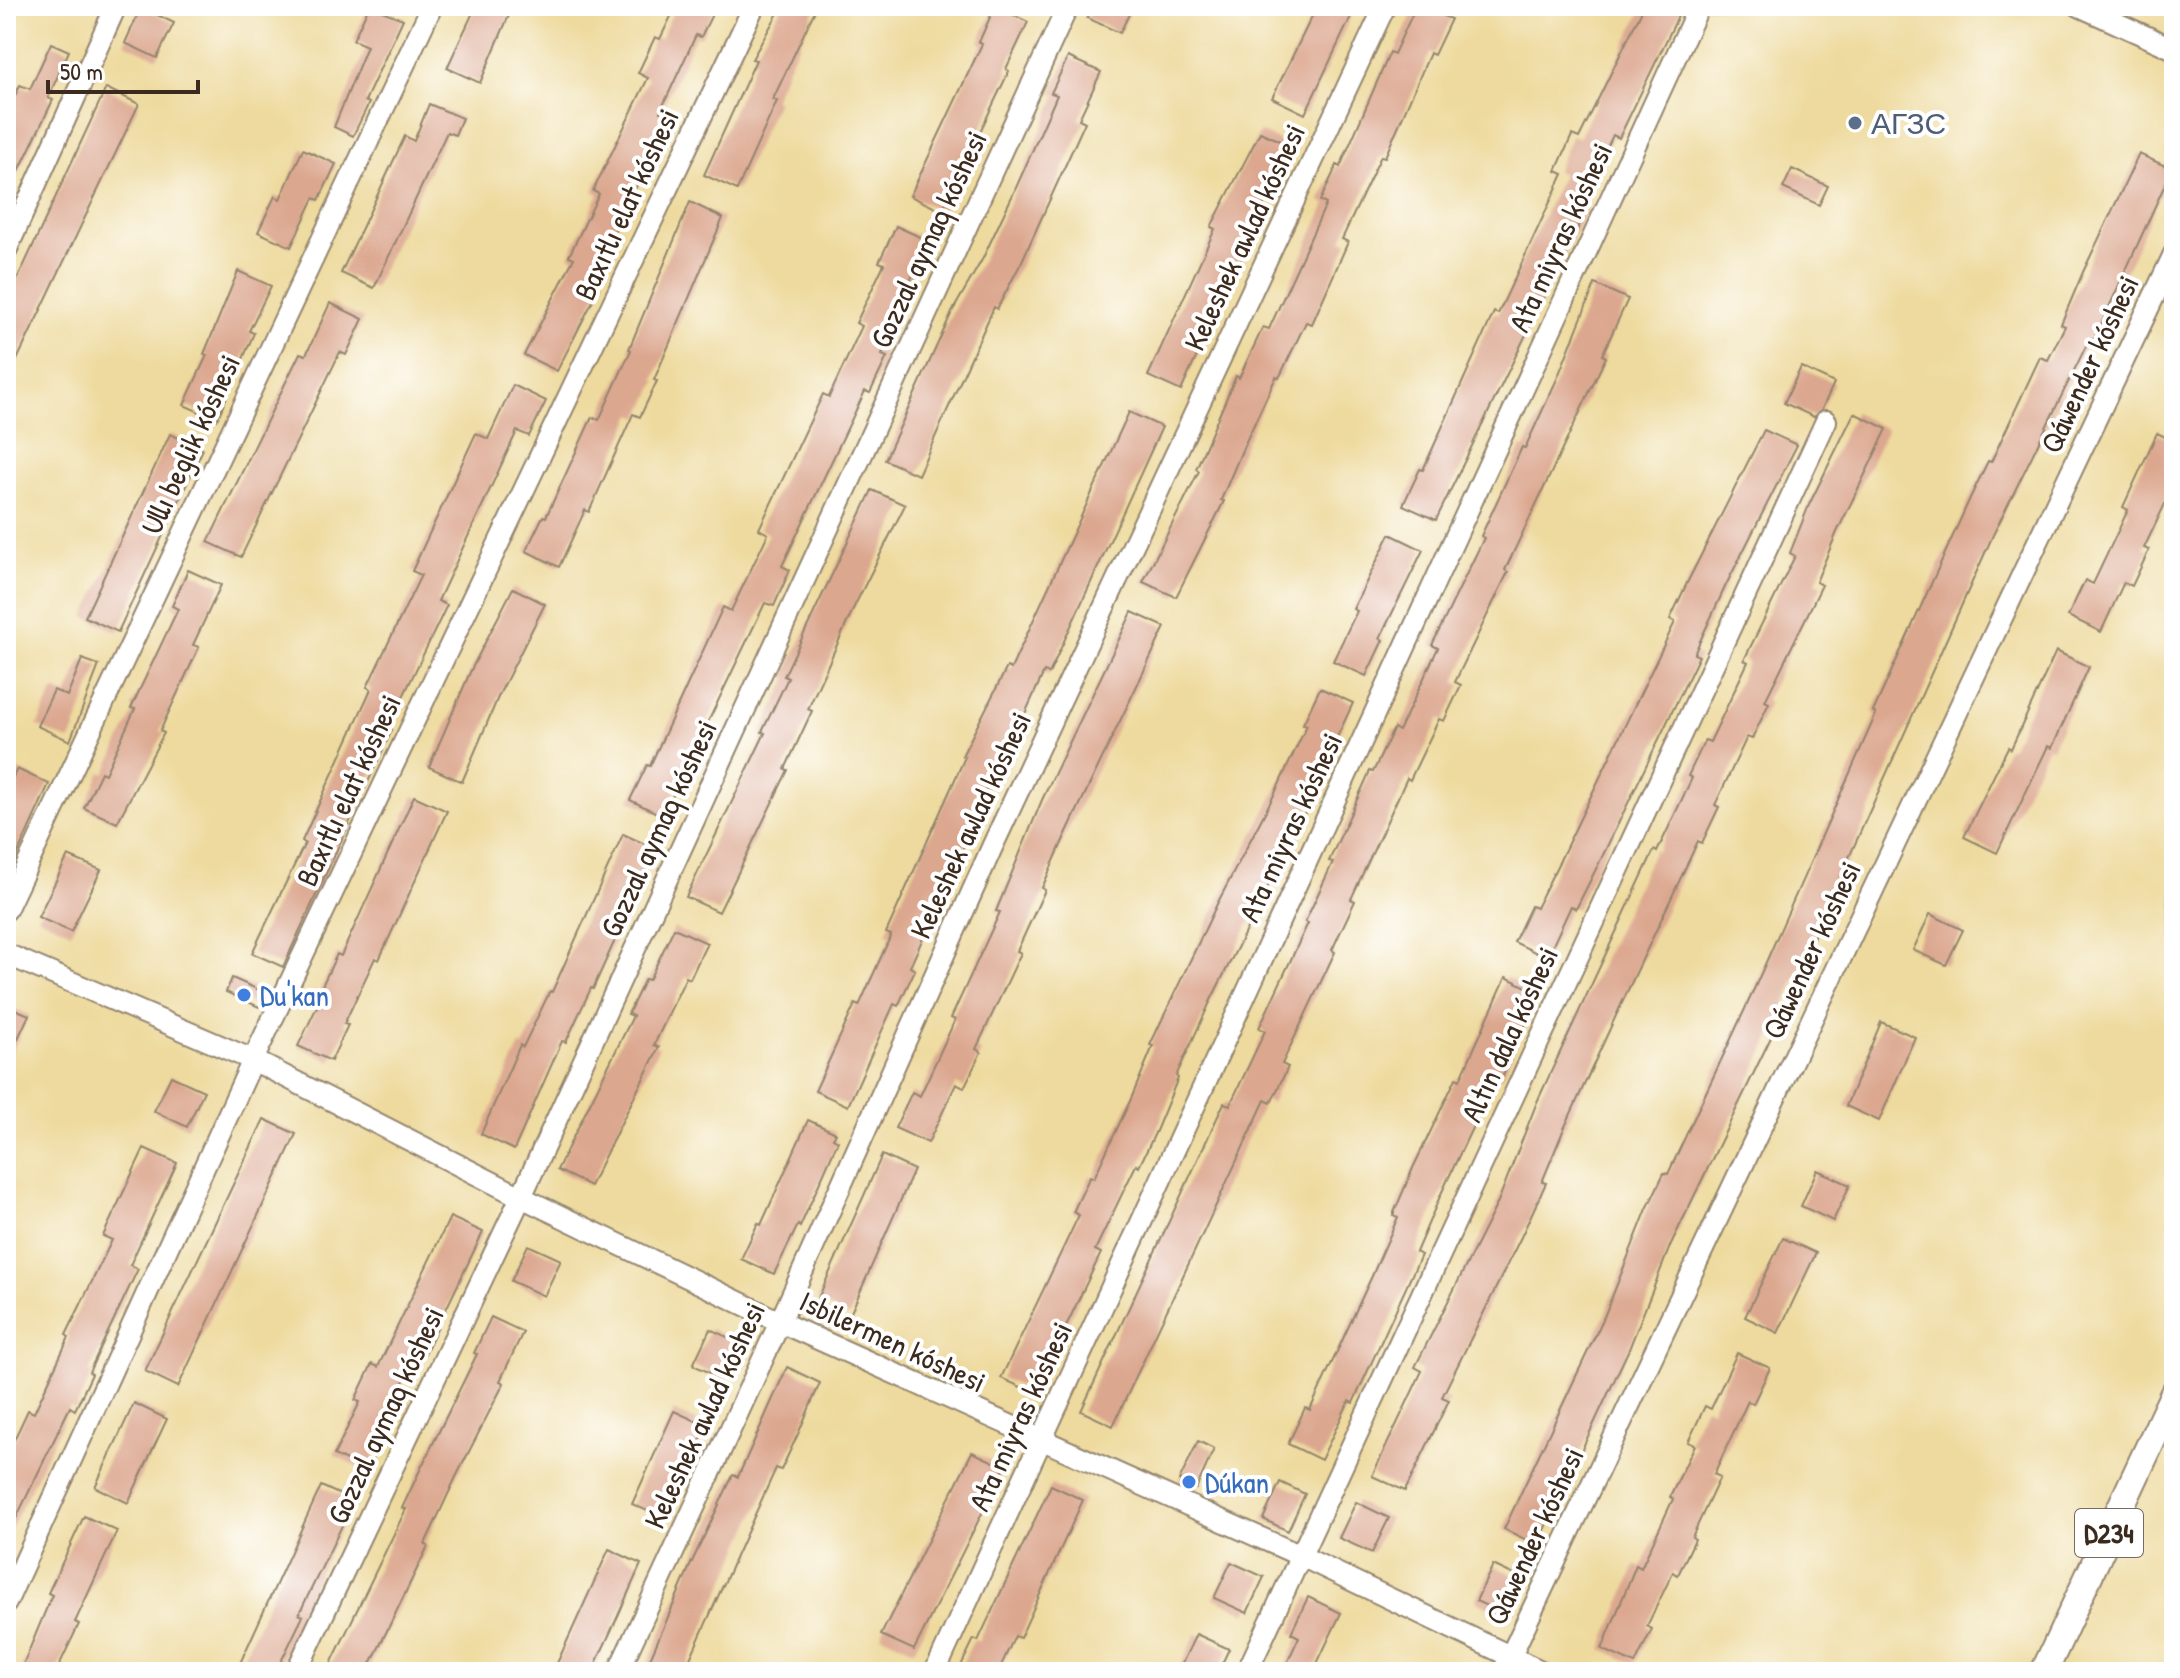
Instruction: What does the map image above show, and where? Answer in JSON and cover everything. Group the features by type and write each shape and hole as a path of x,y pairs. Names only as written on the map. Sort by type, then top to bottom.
{"main road":[{"name":"D234","path":"2044,1672 2174,1393"}],"street":[{"path":"6,251 116,6"},
{"name":"Ullı beglik kóshesi","path":"6,910 432,6"},
{"name":"Baxıtlı elat kóshesi","path":"6,1603 253,1060 754,6"},
{"name":"Gozzal aymaq kóshesi","path":"296,1672 521,1197 1068,6"},
{"name":"Keleshek awlad kóshesi","path":"618,1672 780,1322 993,845 1385,6"},
{"name":"Ata miyras kóshesi","path":"935,1672 1699,6"},
{"path":"2079,6 2174,49"},
{"name":"Qáwender kóshesi","path":"1507,1664 2174,254"},
{"name":"Altın dala kóshesi","path":"1247,1672 1826,421"},
{"name":"Isbilermen kóshesi","path":"6,954 253,1060 521,1197 780,1322 1040,1442 1301,1556 1507,1664 1543,1672"}],"sand":[{"path":"6,6 2174,6 2174,1672 6,1672"}],"building":[{"path":"369,6 403,19 365,101 369,103 353,136 334,127 367,46 353,40"},
{"path":"476,6 513,6 480,83 447,68"},
{"path":"676,6 716,6 701,37 696,35 660,112 671,116 614,232 619,235 595,287 599,289 557,371 524,355 574,258 569,256 599,194 593,191 648,78 638,73 655,37 660,39"},
{"path":"782,6 817,6 773,99 777,101 737,190 704,175 756,60 752,59"},
{"path":"995,6 1028,22 1006,69 1009,71 942,211 910,196 982,44 979,42"},
{"path":"1093,6 1133,6 1120,33 1087,18"},
{"path":"1317,6 1356,6 1305,114 1272,98"},
{"path":"1416,6 1451,19 1434,55 1430,53 1385,157 1381,156 1342,239 1348,242 1312,324 1306,322 1279,378 1276,377 1221,500 1224,501 1176,597 1143,582 1199,471 1196,469 1236,376 1239,378 1263,327 1269,329 1326,204 1320,201 1337,165 1340,167 1390,52 1394,54"},
{"path":"1644,6 1683,6 1619,138 1613,135 1579,206 1587,209 1436,520 1403,505 1420,469 1423,470 1494,312 1498,314 1563,174 1556,171 1572,135 1579,138"},
{"path":"141,7 174,23 157,58 125,43"},
{"path":"51,43 69,51 48,98 53,100 6,198 6,115 20,85 30,89"},
{"path":"1068,57 1101,72 1079,119 1085,122 1022,261 997,309 994,307 918,475 885,460 952,312 983,258 1015,190 1057,95 1051,93"},
{"path":"106,88 139,104 6,383 6,304"},
{"path":"429,104 462,118 455,135 447,132 374,288 341,273 405,136 414,141"},
{"path":"1260,132 1293,147 1238,255 1242,257 1181,391 1148,376 1215,229 1211,227"},
{"path":"303,149 336,164 319,200 314,198 291,247 258,232 275,196 280,199"},
{"path":"2139,154 2172,169 2094,340 2090,338 1993,535 1775,1029 1671,1244 1629,1349 1537,1545 1504,1529 1604,1317 1647,1209 1664,1173 1668,1174 1751,996 1876,714 1873,712 1971,496 1988,461 1991,462 2040,357 2048,360 2065,326 2061,324 2083,272"},
{"path":"1792,169 1828,186 1819,205 1783,188"},
{"path":"690,202 723,218 654,380 657,381 640,417 633,414 589,512 585,510 559,567 526,551 543,516 546,517 592,417 599,420 631,350"},
{"path":"896,226 929,241 901,300 906,303 882,355 887,357 870,393 865,391 782,566 790,570 774,606 765,603 663,816 630,800 647,765 650,766 723,607 731,611 768,534 759,529 823,394 829,397 862,326 856,323 884,264 879,262"},
{"path":"238,271 271,286 249,331 254,333 217,420 184,405 207,355 204,354"},
{"path":"1595,284 1628,299 1602,355 1606,357 1455,682 1461,685 1444,721 1439,719 1410,780 1407,778 1351,899 1355,901 1332,950 1335,952 1282,1064 1288,1067 1271,1103 1265,1100 1113,1426 1081,1411 1224,1103 1230,1105 1265,1031 1259,1028 1308,923 1305,922 1333,862 1329,861 1370,771 1373,772 1394,728 1399,731 1438,648 1432,645 1484,538 1481,536 1522,447 1525,448 1557,379"},
{"path":"330,303 363,319 346,355 340,352 241,557 208,542 300,353 306,355"},
{"path":"1801,367 1834,383 1822,409 1814,417 1784,403"},
{"path":"513,385 546,401 529,436 517,431 438,601 447,605 388,728 392,730 283,967 252,953 305,843 302,841 371,689 367,687 421,575 412,571 476,433 488,439"},
{"path":"1129,412 1162,427 1049,674 1044,672 982,798 985,799 910,967 915,970 898,1006 894,1004 848,1106 815,1091 891,935 886,933 965,757 962,756 1007,667 1011,669"},
{"path":"1854,413 1887,429 1837,532 1816,582 1822,585 1765,701 1769,703 1752,739 1747,737 1715,805 1719,807 1702,843 1698,841 1613,1022 1563,1131 1542,1182 1546,1183 1442,1397 1449,1400 1405,1491 1372,1476 1422,1371 1415,1367 1497,1204 1537,1102 1654,850 1657,852 1692,778 1688,776 1705,740 1710,742 1748,662 1744,660 1795,556 1790,553 1809,505"},
{"path":"1764,430 1797,445 1726,585 1694,654 1699,656 1602,857 1576,909 1571,906 1547,958 1514,942 1531,906 1536,908 1561,858 1675,622 1670,619 1687,583"},
{"path":"2157,433 2174,441 2174,485 2144,548 2149,550 2132,586 2124,582 2101,632 2068,616 2085,580 2093,584 2128,510 2123,507"},
{"path":"170,434 203,449 118,632 85,617"},
{"path":"872,490 905,505 855,605 808,709 812,711 785,769 788,770 719,912 686,897 765,733 762,732 788,678 784,676"},
{"path":"1390,534 1423,550 1380,638 1383,640 1366,676 1333,661 1357,611 1353,609"},
{"path":"188,570 221,585 193,645 199,647 160,731 164,733 117,823 84,808 101,772 105,774 135,709 131,708 178,609 172,606"},
{"path":"513,588 545,604 499,695 462,782 429,767 471,670"},
{"path":"1132,612 1165,627 1042,888 1045,890 1017,951 1021,953 976,1049 981,1052 964,1088 956,1084 928,1143 895,1128 912,1092 920,1096 955,1020 951,1018 1000,912 996,911 1042,800"},
{"path":"2056,651 2089,667 2052,748 2048,746 1997,853 1964,837 2008,747 2011,749"},
{"path":"82,659 99,665 70,741 37,726 54,690 67,696"},
{"path":"1320,688 1353,703 1325,763 1329,765 1211,1000 1176,1076 1178,1078 1156,1131 1095,1250 1101,1253 1034,1393 1001,1378 1079,1215 1073,1212 1090,1176 1094,1178 1131,1099 1153,1046 1150,1045 1217,904 1275,793 1307,725 1303,724"},
{"path":"17,769 49,784 6,880 6,791"},
{"path":"414,796 447,811 379,960 375,958 344,1024 348,1025 331,1061 298,1046 324,992 320,990 337,954 341,956"},
{"path":"623,834 656,849 593,989 566,1042 562,1041 514,1150 481,1134 520,1045 523,1047 552,992"},
{"path":"68,856 101,870 71,932 38,917"},
{"path":"1930,914 1963,930 1946,965 1913,950"},
{"path":"674,928 707,943 690,979 686,977 654,1045 659,1047 590,1186 557,1170 633,1016 628,1014 645,979 649,980"},
{"path":"1506,977 1539,993 1502,1078 1497,1075 1441,1194 1416,1252 1421,1255 1353,1403 1349,1401 1321,1460 1288,1444 1305,1408 1310,1410 1398,1217 1393,1215 1413,1168 1456,1078 1460,1080"},
{"path":"232,978 266,993 259,1007 226,992"},
{"path":"6,1005 29,1015 6,1064"},
{"path":"1881,1022 1915,1037 1879,1121 1846,1106"},
{"path":"171,1076 204,1091 187,1127 154,1111"},
{"path":"264,1119 296,1134 178,1387 145,1371"},
{"path":"808,1120 836,1133 833,1138 838,1141 800,1227 798,1225 774,1274 741,1259 758,1223 761,1225"},
{"path":"144,1148 177,1163 130,1265 138,1269 89,1372 92,1374 75,1410 70,1407 6,1539 6,1457 28,1410 34,1413 69,1337 66,1335 112,1240 103,1236"},
{"path":"882,1155 914,1170 849,1317 817,1301"},
{"path":"1817,1170 1850,1185 1833,1221 1801,1206"},
{"path":"450,1217 483,1232 417,1370 410,1367 380,1433 384,1435 367,1471 334,1455 360,1402 355,1400 372,1364 378,1367"},
{"path":"1783,1238 1816,1253 1778,1333 1745,1317"},
{"path":"528,1245 561,1260 544,1296 511,1281"},
{"path":"491,1317 523,1332 500,1381 504,1383 456,1477 425,1544 428,1546 367,1672 327,1672 406,1509 402,1508 477,1354 474,1353"},
{"path":"710,1329 743,1344 726,1380 693,1365"},
{"path":"1737,1353 1770,1368 1753,1404 1748,1401 1714,1474 1720,1477 1692,1537 1695,1539 1678,1575 1673,1572 1647,1626 1652,1629 1635,1664 1602,1649 1636,1565 1641,1568 1673,1499 1670,1497 1695,1445 1688,1442 1705,1406 1711,1409"},
{"path":"787,1367 820,1383 798,1434 781,1470 776,1468 684,1672 655,1672 646,1668 690,1566 733,1475 738,1477"},
{"path":"134,1403 167,1419 128,1503 95,1487"},
{"path":"674,1411 707,1426 665,1519 632,1504"},
{"path":"1198,1441 1214,1449 1196,1489 1179,1481"},
{"path":"972,1452 1005,1467 914,1650 881,1635"},
{"path":"1280,1482 1305,1494 1288,1531 1263,1519"},
{"path":"1051,1485 1083,1500 1020,1638 1015,1636 998,1672 958,1672 974,1639 978,1641"},
{"path":"321,1486 354,1501 299,1614 303,1616 276,1672 236,1672"},
{"path":"1356,1502 1389,1518 1372,1553 1339,1538"},
{"path":"84,1516 117,1531 75,1622 79,1624 56,1672 20,1672 52,1595 48,1593"},
{"path":"609,1549 641,1564 617,1618 592,1672 553,1672"},
{"path":"1231,1562 1264,1577 1247,1613 1214,1598"},
{"path":"1493,1565 1525,1580 1509,1616 1476,1601"},
{"path":"1308,1597 1341,1613 1313,1672 1283,1672 1299,1637 1291,1633"},
{"path":"1196,1634 1229,1649 1218,1672 1178,1672"}],"place":[{"name":"АГЗС","path":"1855,123"},
{"name":"Du'kan","path":"244,995"},
{"name":"Dúkan","path":"1189,1482"}]}
